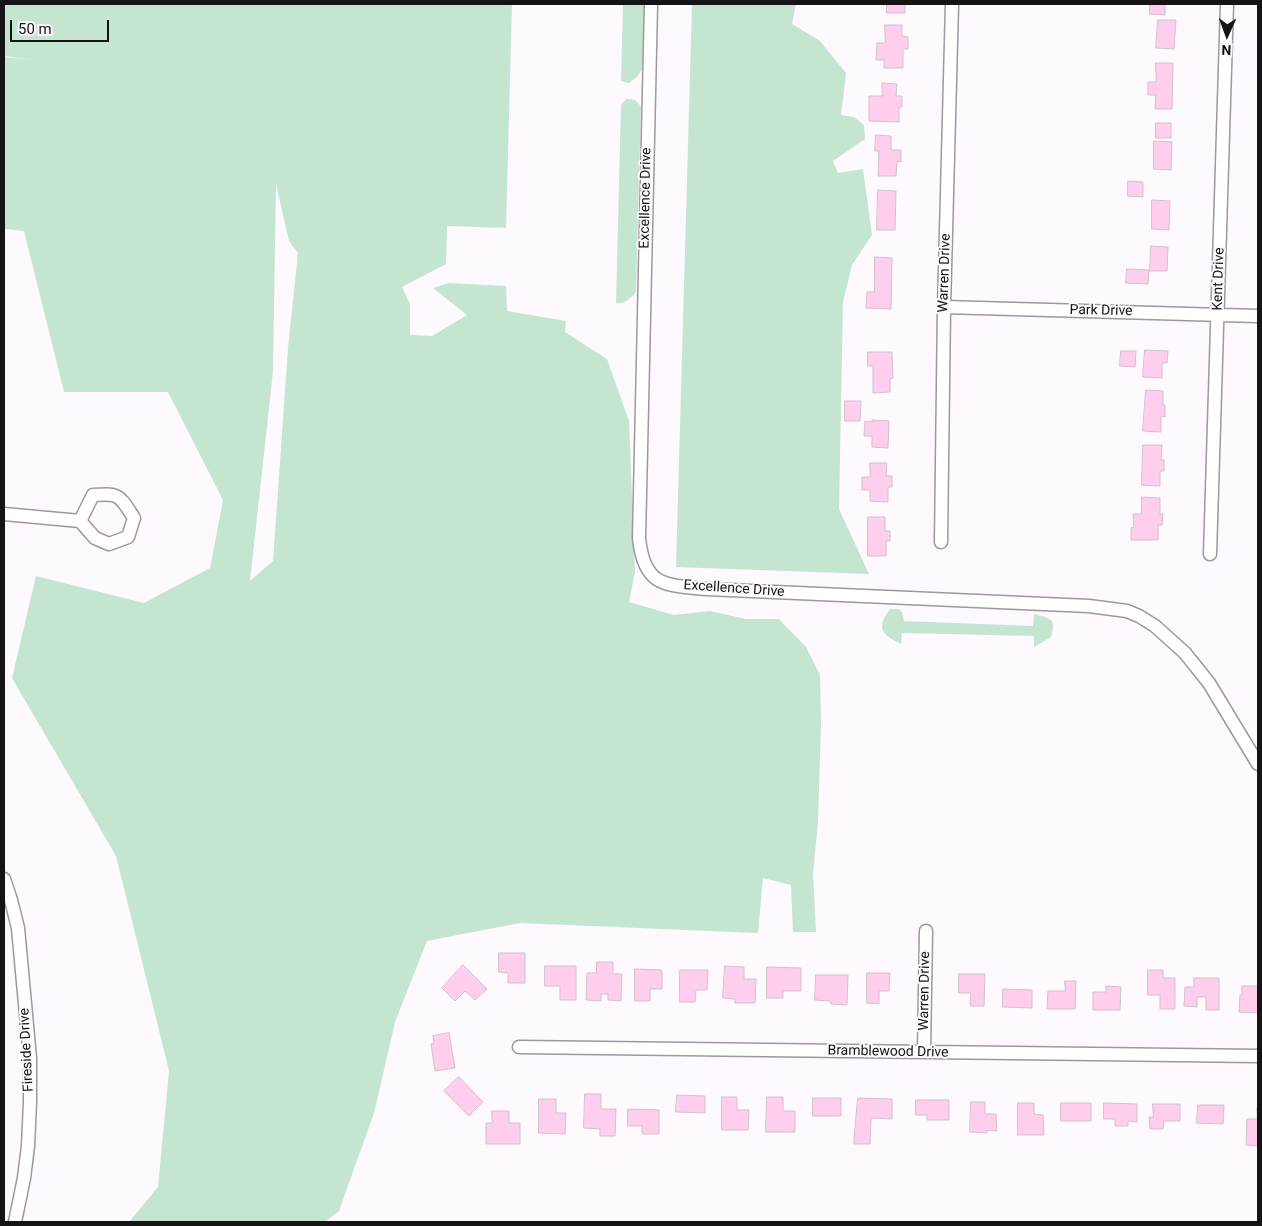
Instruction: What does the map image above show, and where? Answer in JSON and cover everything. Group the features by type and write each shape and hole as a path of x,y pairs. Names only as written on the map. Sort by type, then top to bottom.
{"street":[{"name":"Excellence Drive","path":"651,4 639,538 641,556 645,568 652,576 665,583 700,589 1089,606 1127,612 1147,620 1155,626 1185,653 1202,672 1258,764"},
{"name":"Warren Drive","path":"941,542 944,307 952,4"},
{"name":"Kent Drive","path":"1210,554 1227,4"},
{"name":"Park Drive","path":"944,307 1258,316"},
{"path":"4,514 80,521 95,538 108,544 128,537 134,518 123,500 112,493 93,494 80,521"},
{"name":"Fireside Drive","path":"4,879 18,928 30,1058 28,1146 15,1222"},
{"name":"Warren Drive","path":"924,1052 926,930"},
{"name":"Bramblewood Drive","path":"518,1047 1258,1056"}],"green space":[{"path":"4,4 512,4 506,228 447,226 446,264 402,287 410,304 410,335 432,336 467,315 433,288 449,283 506,286 507,311 566,321 565,332 607,359 629,421 635,572 629,602 674,615 710,611 746,619 779,619 806,647 820,675 821,722 818,822 813,873 816,932 793,932 791,885 763,878 758,933 520,923 427,941 395,1022 374,1113 339,1211 325,1222 129,1222 158,1187 169,1071 116,856 12,678 36,576 144,603 210,568 223,500 168,392 64,392 24,231 4,229 4,57 33,60 4,56","holes":["276,184 289,241 298,253 288,348 273,561 250,581 273,371"]},
{"path":"623,4 644,4 643,68 637,77 629,83 621,81"},
{"path":"692,4 796,4 792,24 820,41 846,73 841,115 854,117 864,125 865,139 833,161 838,173 863,169 872,235 852,265 843,302 839,509 869,574 676,567"},
{"path":"626,99 635,100 641,107 636,292 622,303 616,303 621,105"},
{"path":"890,609 899,609 902,612 904,621 1033,626 1034,614 1051,620 1053,631 1051,637 1034,647 1034,636 902,633 901,644 885,634 883,630 883,621"}],"building":[{"path":"887,4 905,4 905,13 887,13"},
{"path":"1150,4 1165,4 1165,15 1150,14"},
{"path":"1158,20 1176,20 1174,49 1156,48"},
{"path":"885,25 902,25 902,36 908,37 908,49 903,49 903,68 884,68 884,60 876,60 877,43 885,43"},
{"path":"1156,63 1173,63 1172,109 1155,109 1156,95 1148,95 1148,82 1156,82"},
{"path":"882,83 897,84 896,96 902,96 902,107 899,107 899,122 869,121 869,96 882,96"},
{"path":"1156,123 1171,123 1171,138 1156,138"},
{"path":"876,135 891,136 891,150 901,150 901,162 897,161 896,176 878,176 879,151 875,151"},
{"path":"1154,141 1172,142 1171,170 1154,169"},
{"path":"1128,181 1143,182 1143,197 1128,196"},
{"path":"878,190 896,191 895,230 877,230"},
{"path":"1152,200 1170,201 1169,230 1152,229"},
{"path":"1151,246 1168,247 1167,271 1150,271"},
{"path":"875,257 892,258 891,309 866,308 867,292 874,292"},
{"path":"1127,269 1149,270 1148,284 1126,283"},
{"path":"1145,350 1168,351 1167,363 1162,363 1162,378 1143,377"},
{"path":"1121,351 1136,351 1135,367 1120,366"},
{"path":"868,352 892,352 893,378 890,379 890,392 873,393 873,366 868,366"},
{"path":"1146,390 1163,391 1165,417 1161,416 1161,432 1143,431"},
{"path":"845,401 861,401 860,421 845,421"},
{"path":"872,420 889,421 888,448 872,447 872,436 864,436 865,421 872,422"},
{"path":"1143,445 1162,445 1161,460 1164,460 1164,471 1160,471 1160,486 1142,485"},
{"path":"870,463 887,463 886,476 892,476 892,487 888,487 888,502 870,501 870,490 862,490 862,477 870,477"},
{"path":"1142,497 1160,498 1160,514 1163,514 1162,525 1158,525 1158,540 1131,540 1131,528 1134,527 1133,514 1141,514"},
{"path":"868,517 885,517 885,531 890,531 890,541 886,541 886,556 868,556"},
{"path":"499,953 525,953 525,983 508,983 508,973 499,972"},
{"path":"597,962 613,962 613,974 622,974 621,1001 608,1000 608,994 601,994 601,1001 586,1000 587,973 596,973"},
{"path":"463,965 487,989 475,1000 465,991 455,1001 442,988"},
{"path":"545,966 576,966 576,1000 560,1000 560,986 545,986"},
{"path":"725,966 744,967 744,979 756,979 755,1003 735,1003 735,999 723,998"},
{"path":"767,967 801,968 801,991 783,991 783,998 767,998"},
{"path":"635,969 662,970 662,989 650,989 650,1001 635,1001"},
{"path":"680,970 708,970 707,990 696,990 695,1002 680,1002"},
{"path":"1148,970 1163,970 1163,978 1175,978 1175,1009 1160,1009 1160,995 1148,995"},
{"path":"867,973 890,973 889,991 879,991 879,1004 867,1003"},
{"path":"959,974 985,974 984,1006 970,1006 971,993 959,993"},
{"path":"816,975 848,975 847,1005 815,1000"},
{"path":"1194,978 1219,978 1219,1010 1206,1010 1206,997 1197,997 1197,1007 1184,1006 1185,987 1194,987"},
{"path":"1065,981 1076,981 1075,1009 1047,1009 1048,991 1065,991"},
{"path":"1106,986 1121,987 1120,1010 1093,1010 1093,992 1106,992"},
{"path":"1242,986 1258,986 1258,1013 1239,1012"},
{"path":"1003,989 1032,990 1032,1008 1003,1007"},
{"path":"449,1033 455,1068 435,1071 431,1044 434,1043 433,1036"},
{"path":"459,1077 483,1102 469,1116 444,1091"},
{"path":"585,1094 601,1094 601,1109 616,1109 615,1136 600,1136 600,1129 584,1128"},
{"path":"677,1095 705,1096 705,1113 676,1112"},
{"path":"722,1097 737,1097 737,1110 749,1110 748,1130 722,1130"},
{"path":"767,1097 783,1097 783,1111 795,1111 795,1132 766,1132"},
{"path":"813,1098 841,1098 841,1116 813,1116"},
{"path":"858,1098 892,1099 892,1119 871,1118 870,1144 854,1144"},
{"path":"539,1099 556,1099 556,1113 566,1113 565,1134 539,1133"},
{"path":"916,1100 949,1100 949,1120 927,1120 927,1115 916,1115"},
{"path":"971,1102 985,1102 985,1114 996,1114 997,1131 987,1130 987,1133 970,1132"},
{"path":"1018,1103 1034,1103 1034,1114 1043,1115 1044,1135 1018,1135"},
{"path":"1061,1103 1091,1103 1091,1121 1061,1121"},
{"path":"1104,1103 1137,1104 1137,1122 1128,1121 1128,1126 1115,1126 1115,1119 1104,1119"},
{"path":"1153,1104 1180,1104 1180,1121 1164,1121 1163,1129 1150,1129 1149,1117 1153,1117"},
{"path":"1198,1105 1224,1105 1223,1124 1197,1123"},
{"path":"628,1109 659,1110 659,1134 642,1134 642,1126 628,1126"},
{"path":"492,1111 509,1111 509,1123 520,1123 520,1144 486,1144 486,1123 492,1123"},
{"path":"1247,1119 1257,1119 1258,1146 1246,1145"}]}
